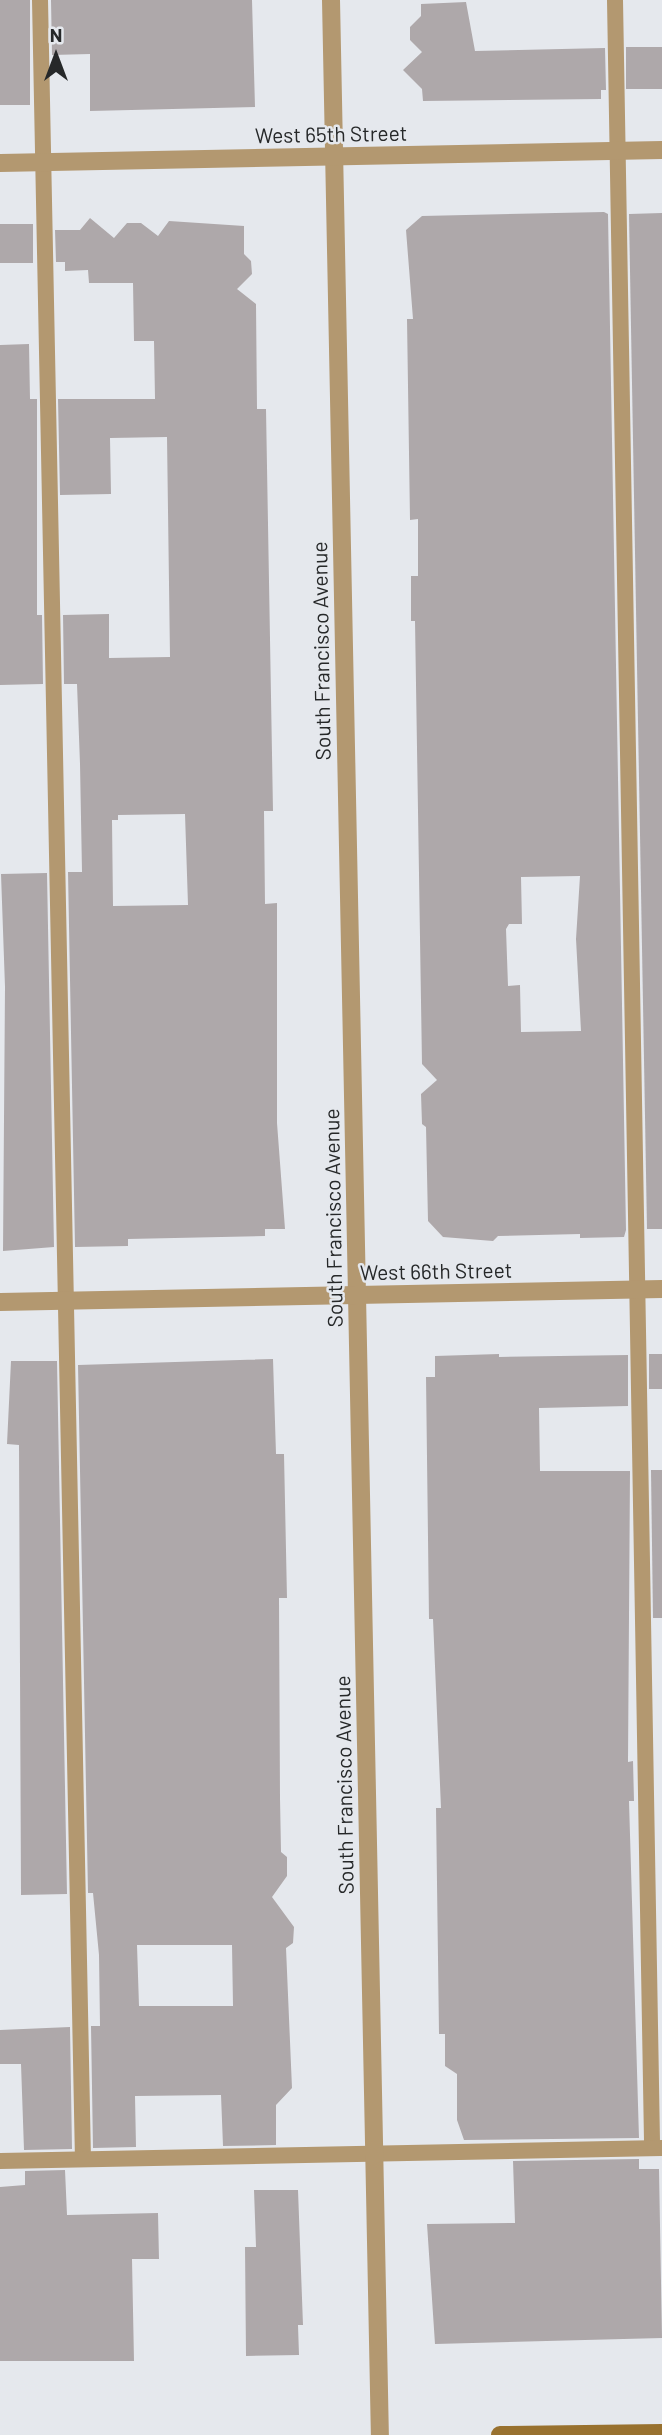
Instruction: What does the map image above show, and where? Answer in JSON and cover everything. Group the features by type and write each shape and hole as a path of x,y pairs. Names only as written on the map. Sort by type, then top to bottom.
{"street":[{"name":"South Francisco Avenue","path":"331,0 380,2435"},
{"name":"West 65th Street","path":"0,163 662,150"},
{"name":"West 66th Street","path":"0,1302 662,1289"},
{"path":"500,2435 662,2433"}],"lane":[{"path":"40,0 82,2159"},
{"path":"0,2161 657,2148 637,1289 615,0"}],"building":[{"path":"0,0 30,0 30,105 0,105"},
{"path":"51,0 252,0 255,107 90,111 90,54 52,55"},
{"path":"466,2 475,51 605,48 606,90 601,90 601,99 423,101 422,89 403,70 422,52 410,40 410,27 421,16 421,4"},
{"path":"626,47 662,47 662,89 626,89"},
{"path":"662,213 662,1229 647,1229 629,214"},
{"path":"608,214 626,1230 624,1237 580,1238 580,1234 498,1236 493,1241 443,1237 428,1221 426,1127 422,1124 421,1094 437,1080 422,1064 415,621 411,621 411,576 418,576 418,519 410,520 407,319 413,319 406,230 422,216","holes":["580,876 576,939 581,1031 521,1032 520,985 508,986 506,929 509,924 522,924 521,877"]},
{"path":"90,218 114,238 127,223 141,223 158,236 169,221 244,226 244,254 251,261 252,274 237,289 256,304 257,409 266,409 273,811 264,811 265,904 277,903 277,1123 285,1229 265,1229 265,1236 128,1239 128,1246 75,1247 68,872 82,872 80,764 77,684 64,684 63,615 109,614 109,658 170,657 167,437 110,438 111,494 60,495 58,399 155,399 154,341 134,341 133,283 89,283 88,270 65,271 65,262 56,262 55,230 80,230","holes":["185,814 188,905 113,906 112,820 118,820 118,815"]},
{"path":"0,224 33,224 33,263 0,263"},
{"path":"29,344 30,399 37,399 37,615 42,615 43,684 0,685 0,345"},
{"path":"47,873 54,1247 3,1251 5,987 1,874"},
{"path":"499,1354 499,1357 628,1355 628,1406 539,1408 540,1471 630,1471 628,1762 633,1761 634,1801 629,1801 639,2138 464,2140 457,2120 457,2074 445,2066 445,2034 439,2034 436,1808 441,1808 433,1619 429,1619 426,1377 435,1377 435,1356"},
{"path":"649,1354 662,1354 662,1389 649,1389"},
{"path":"273,1359 276,1454 284,1454 287,1598 279,1598 280,1798 281,1852 287,1857 287,1876 272,1897 294,1927 293,1943 286,1948 292,2088 276,2105 276,2145 223,2146 221,2095 135,2096 136,2147 93,2148 91,2026 100,2026 99,1955 93,1893 88,1893 78,1365","holes":["137,1945 232,1945 233,2006 139,2006"]},
{"path":"11,1361 57,1361 67,1894 21,1895 19,1445 7,1444"},
{"path":"651,1470 662,1470 662,1618 653,1618"},
{"path":"70,2027 72,2149 24,2150 21,2064 0,2064 0,2030"},
{"path":"639,2159 639,2169 659,2169 662,2338 435,2344 427,2224 515,2223 513,2161"},
{"path":"65,2170 67,2215 158,2213 159,2259 132,2259 134,2361 0,2361 0,2187 25,2185 25,2171"},
{"path":"254,2190 298,2190 303,2325 298,2325 299,2355 246,2356 245,2247 256,2247"}]}
